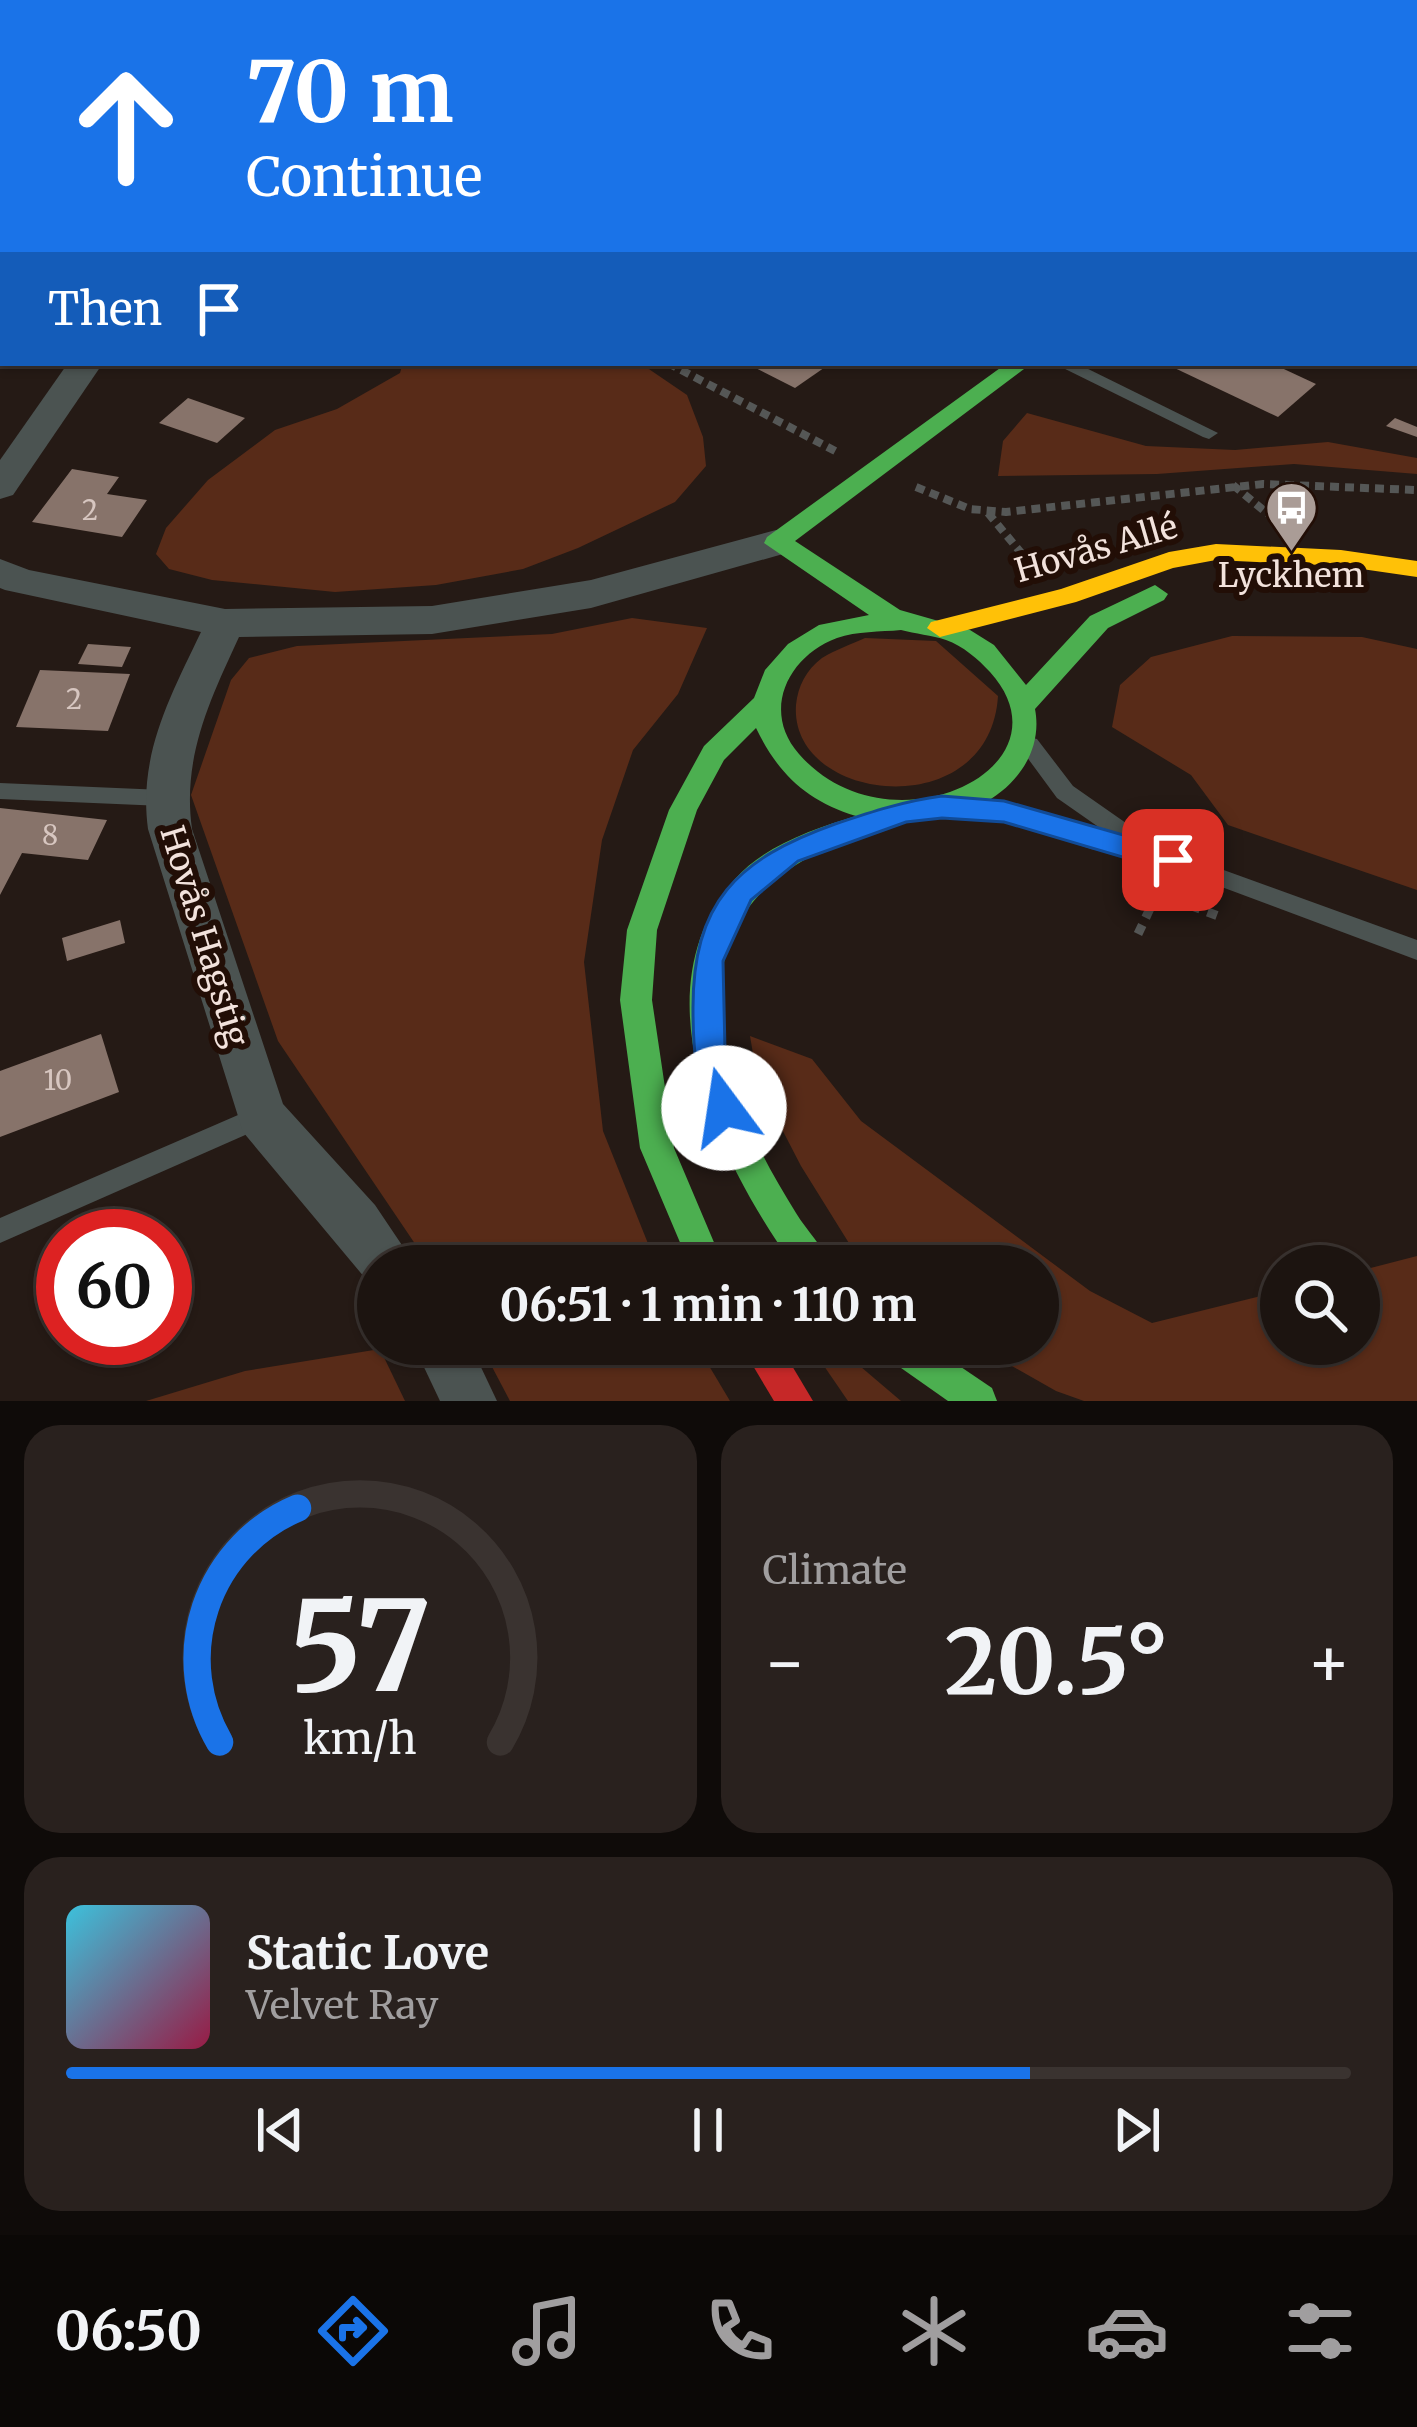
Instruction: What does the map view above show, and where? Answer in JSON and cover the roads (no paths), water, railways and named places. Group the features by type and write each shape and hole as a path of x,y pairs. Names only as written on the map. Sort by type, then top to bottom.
{"street":[{"path":"0,487 84,366"},
{"path":"777,560 878,469 1017,366"},
{"name":"Hovås Allé","path":"940,628 1067,596 1134,570 1216,553 1341,558 1417,569"},
{"path":"0,572 19,581 225,622 431,620 777,560 816,559 860,596 901,621"},
{"name":"Hovås Allé","path":"790,652 828,630 851,624 901,621 940,628 994,658 1024,704 1099,622 1144,596 1181,586"},
{"path":"795,621 790,652 771,677 763,705 772,744 802,779 848,803 904,812"},
{"name":"Hovås Hagstig","path":"225,622 168,752 163,798 260,1116 373,1245"},
{"path":"796,1245 749,1170 724,1108 709,1050 708,961 739,892 788,853 904,812 942,807 997,781 1010,769 1025,739 1024,704"},
{"path":"698,1245 657,1148 636,1000 642,930 683,810 714,753 763,705"},
{"path":"451,1365 469,1401"},
{"path":"772,1365 795,1401"},
{"path":"927,1365 979,1401"}],"lane":[{"path":"1068,366 1209,433"},
{"path":"1025,739 1065,792 1163,857"},
{"path":"0,791 163,798"},
{"path":"942,807 1004,812 1163,857 1417,950"},
{"path":"0,1231 260,1116"}],"place":[{"name":"Lyckhem","path":"1291,554"}]}
